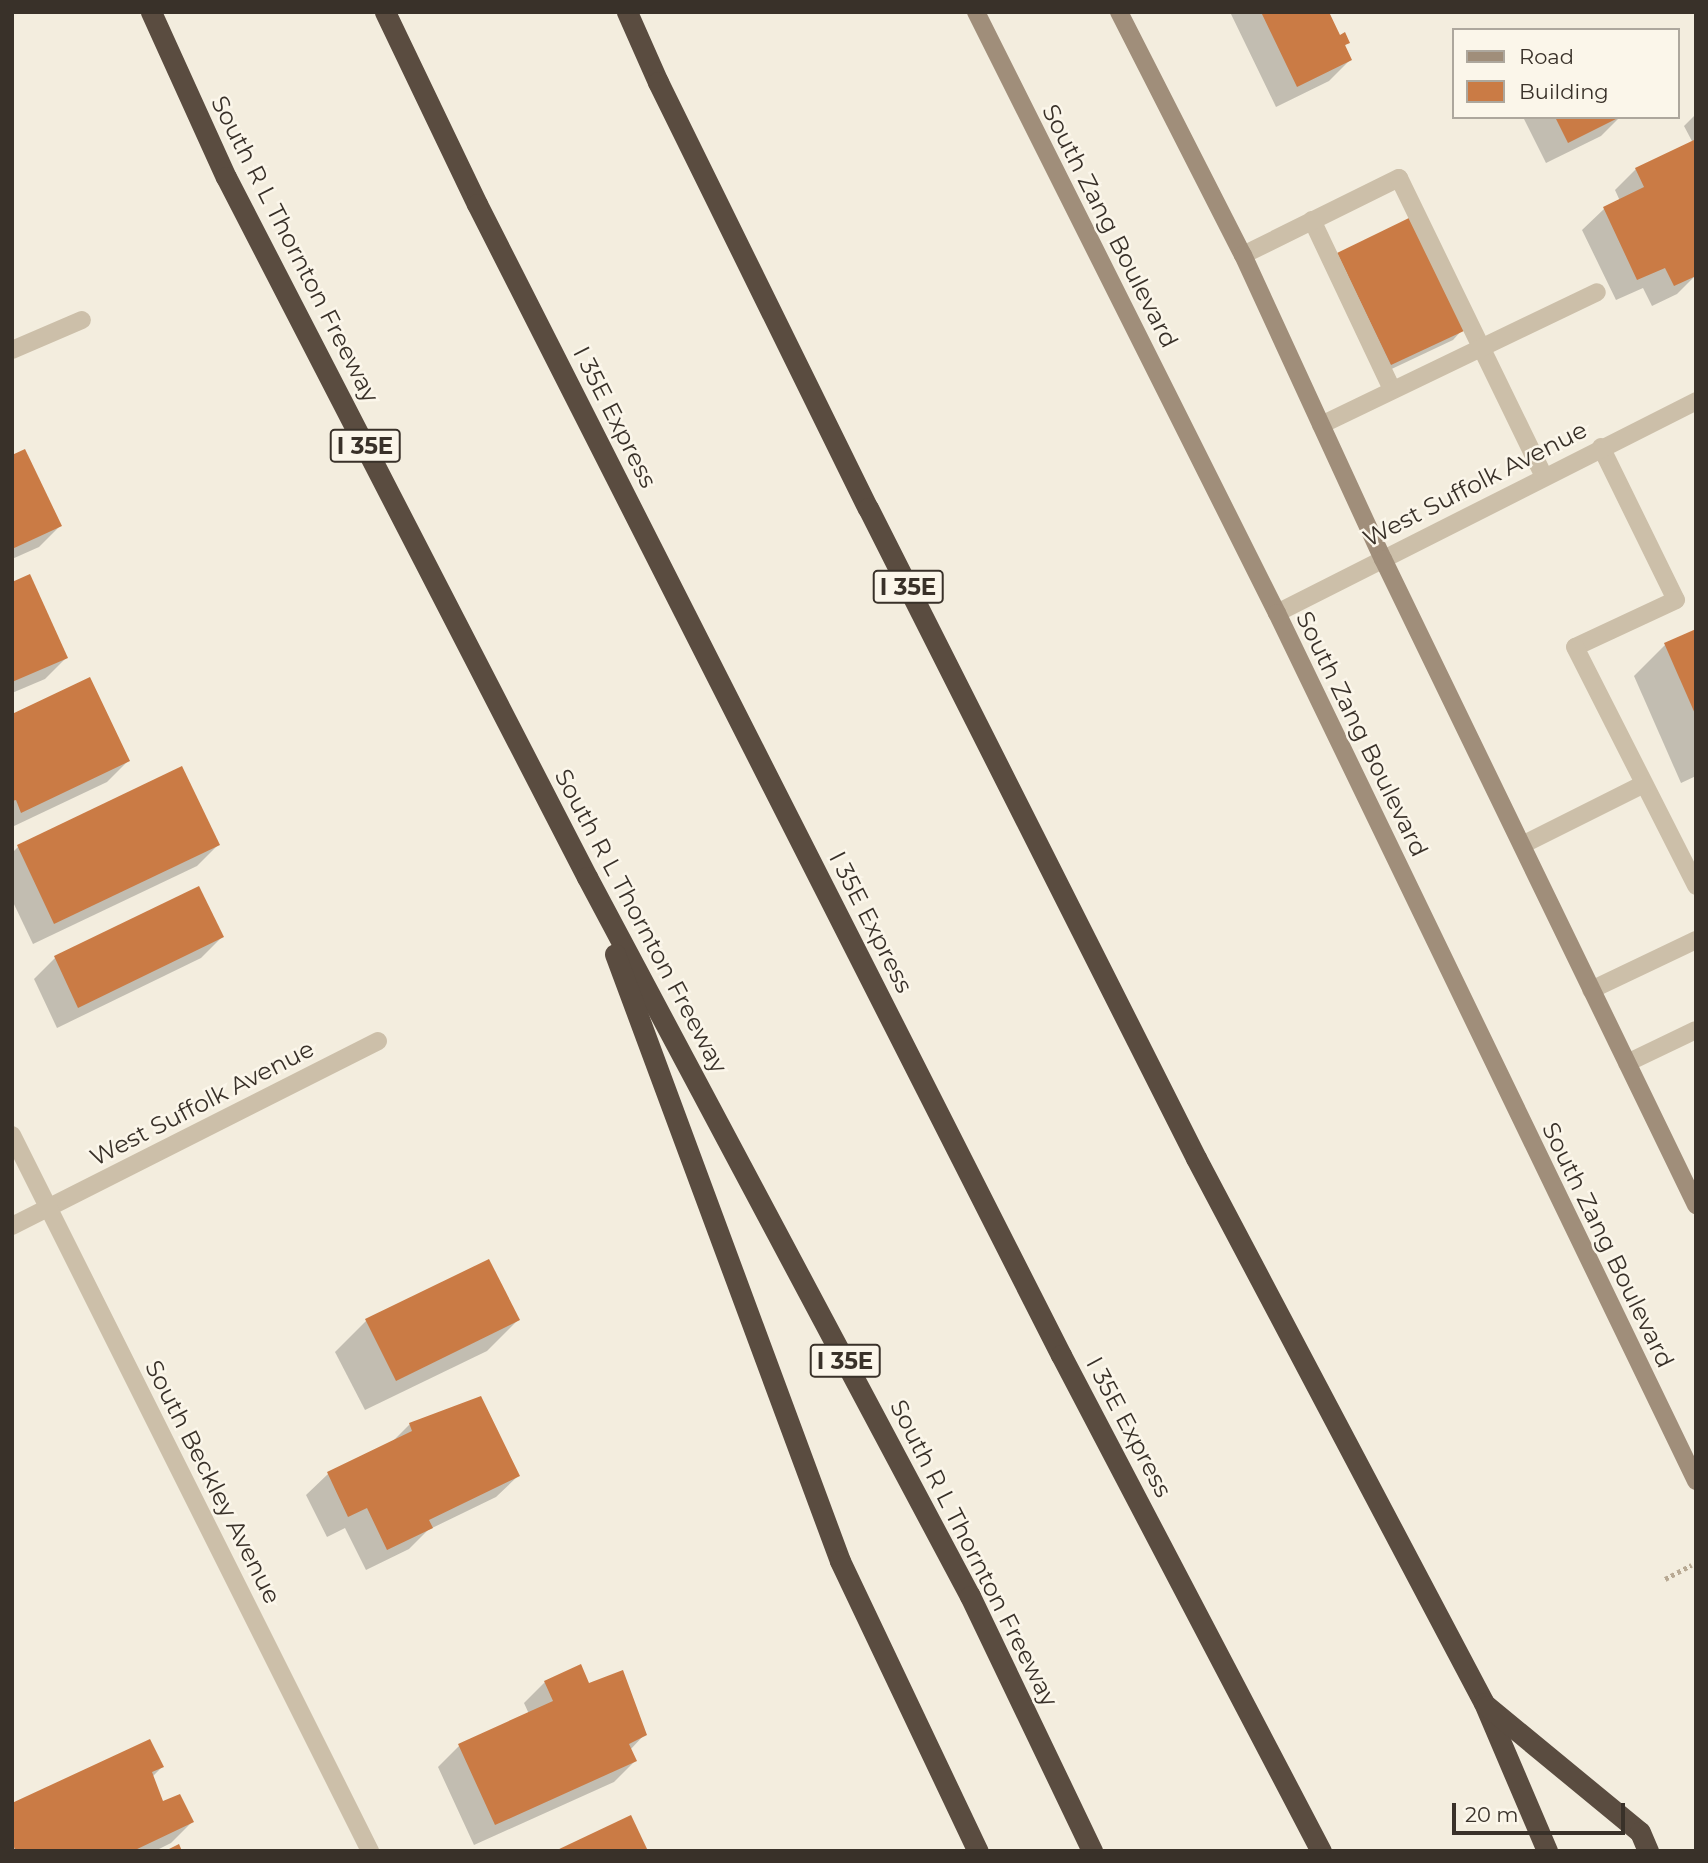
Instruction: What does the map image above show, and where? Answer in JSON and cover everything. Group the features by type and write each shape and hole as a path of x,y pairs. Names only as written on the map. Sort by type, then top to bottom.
{"highway":[{"name":"South R L Thornton Freeway","path":"151,12 226,177 587,877 970,1596 1092,1851"},
{"name":"I 35E Express","path":"385,12 477,204 1030,1294 1321,1851"},
{"name":"I 35E","path":"627,12 658,82 867,508 1189,1146 1484,1703 1547,1851"},
{"path":"587,877 840,1561 978,1851"},
{"path":"1484,1703 1640,1832 1648,1851"}],"main road":[{"name":"South Zang Boulevard","path":"975,12 1277,613 1696,1481"},
{"path":"1119,12 1243,255 1383,559 1696,1205"}],"street":[{"path":"1243,255 1399,178 1483,345 1544,476"},
{"path":"1311,220 1392,389"},
{"path":"1321,425 1597,292"},
{"path":"12,350 82,320"},
{"name":"West Suffolk Avenue","path":"1277,613 1696,401"},
{"path":"1601,447 1676,600 1575,647 1696,886"},
{"path":"1522,845 1644,784"},
{"path":"1591,990 1696,940"},
{"path":"1627,1063 1696,1030"},
{"name":"West Suffolk Avenue","path":"12,1226 378,1041"},
{"name":"South Beckley Avenue","path":"12,1135 370,1851"}],"path":[{"path":"1665,1578 1690,1565"}],"building":[{"path":"1261,12 1329,12 1340,35 1345,32 1350,43 1345,45 1352,60 1297,87"},
{"path":"1556,119 1616,119 1568,143"},
{"path":"1694,140 1696,276 1674,286 1665,268 1637,280 1603,207 1644,187 1635,168"},
{"path":"1411,217 1466,330 1391,365 1337,253"},
{"path":"25,449 62,526 12,549 12,455"},
{"path":"30,574 68,658 12,682 12,582"},
{"path":"1696,629 1696,716 1664,643"},
{"path":"90,677 130,761 21,813 16,800 12,801 12,714"},
{"path":"182,766 220,845 54,924 17,845"},
{"path":"199,886 224,937 78,1008 54,956"},
{"path":"489,1259 520,1320 396,1381 365,1319"},
{"path":"481,1396 520,1476 429,1520 433,1528 387,1550 367,1508 348,1517 327,1472 412,1431 409,1423"},
{"path":"581,1664 589,1683 623,1670 647,1735 629,1744 637,1761 495,1825 458,1744 553,1701 544,1681"},
{"path":"150,1739 164,1767 152,1772 163,1801 180,1794 194,1822 133,1851 16,1851 12,1843 12,1803"},
{"path":"631,1815 648,1851 555,1851"},
{"path":"179,1844 182,1851 165,1851"}]}
